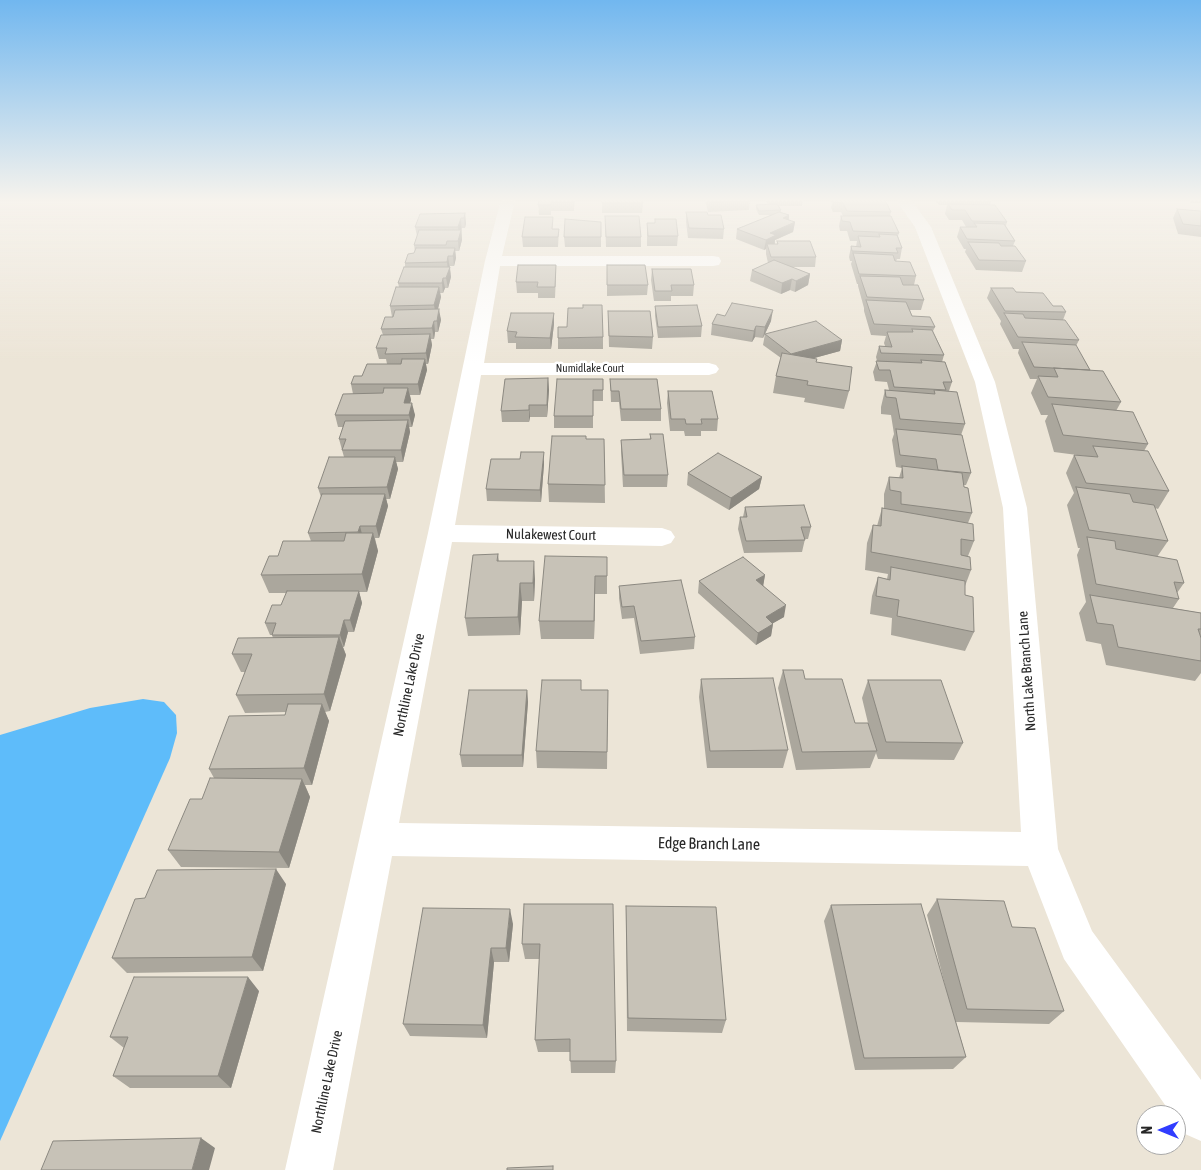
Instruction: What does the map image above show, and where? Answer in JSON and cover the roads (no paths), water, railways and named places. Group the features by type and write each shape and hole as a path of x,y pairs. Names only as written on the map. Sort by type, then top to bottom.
{"street":[{"name":"Northline Lake Drive","path":"309,1170 441,534 495,255"},
{"name":"North Lake Branch Lane","path":"934,255 985,382 1015,508 1040,849 1078,945 1201,1118"},
{"path":"493,261 713,261"},
{"name":"Numidlake Court","path":"472,370 709,369"},
{"name":"Nulakewest Court","path":"441,534 662,537"},
{"name":"Edge Branch Lane","path":"378,839 1040,849"}],"water":[{"path":"143,699 164,702 176,715 177,733 170,758 0,1141 0,735 90,708"}]}
